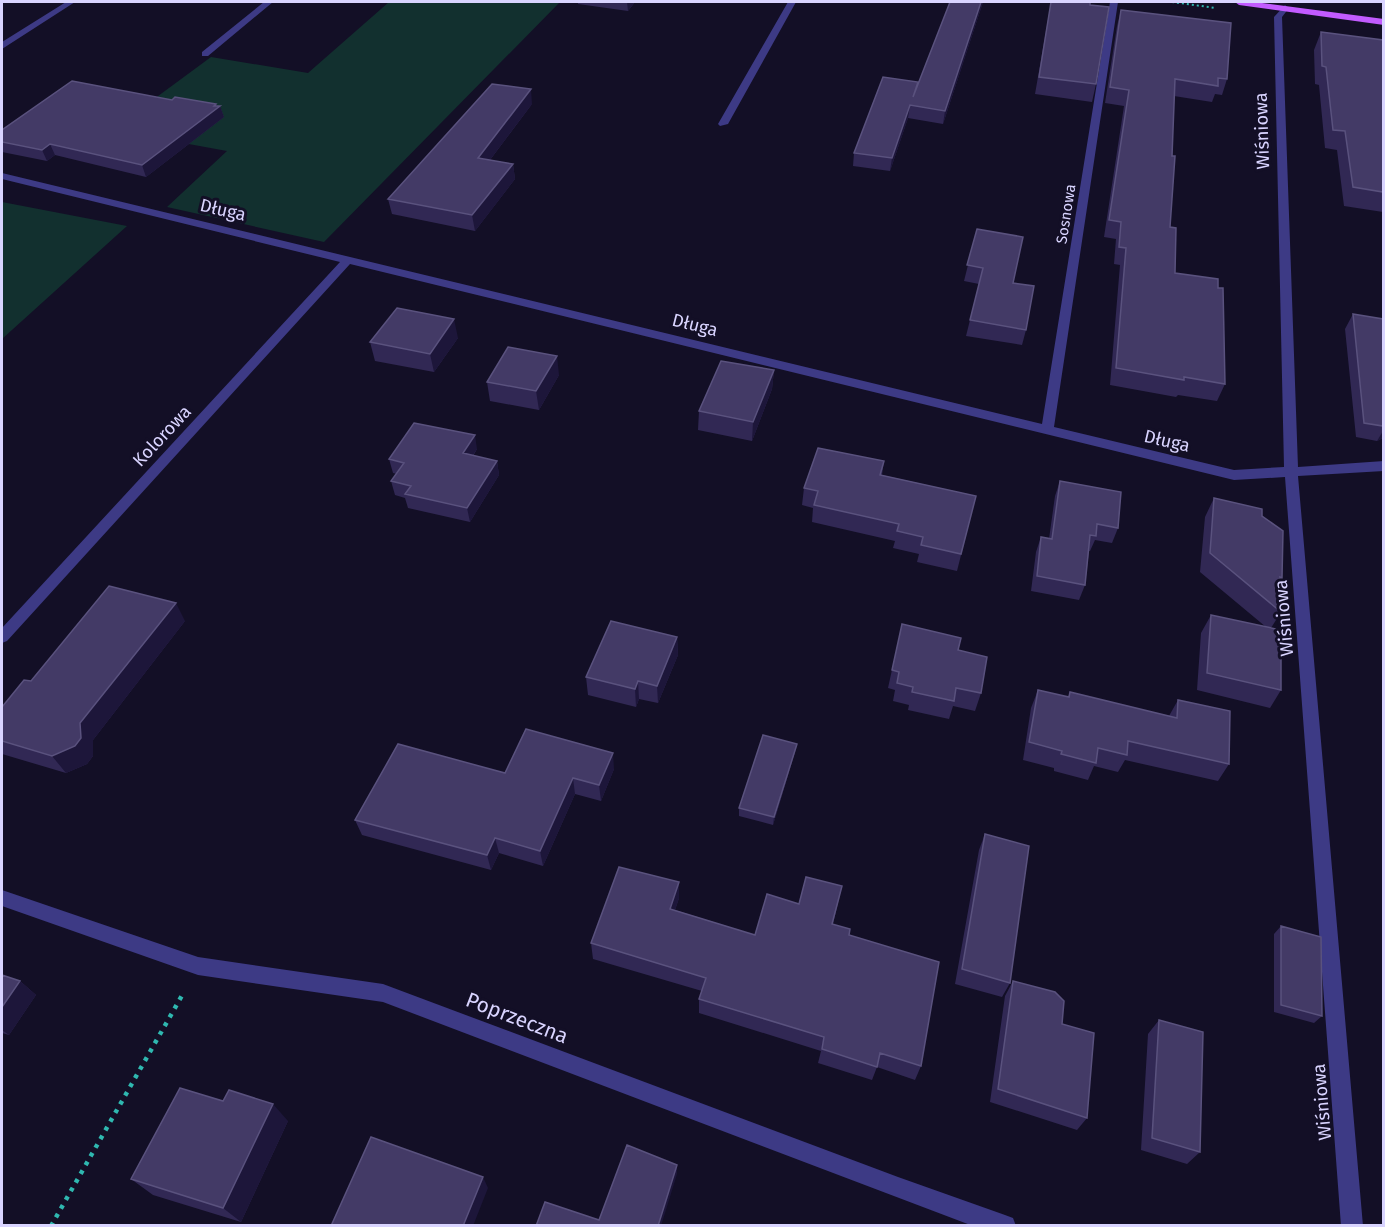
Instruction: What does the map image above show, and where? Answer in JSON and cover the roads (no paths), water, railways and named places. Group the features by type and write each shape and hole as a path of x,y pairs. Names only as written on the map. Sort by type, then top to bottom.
{"main road":[{"path":"1239,2 1383,22"}],"street":[{"path":"2,46 71,2"},
{"path":"205,54 269,2"},
{"path":"723,124 792,2"},
{"name":"Sosnowa","path":"1047,431 1114,2"},
{"name":"Wiśniowa","path":"1285,8 1278,17 1292,471 1352,1226"},
{"name":"Długa","path":"2,176 1234,475 1383,465"},
{"name":"Kolorowa","path":"2,637 349,259"},
{"name":"Poprzeczna","path":"2,898 198,966 383,993 898,1188 1005,1226"}]}
